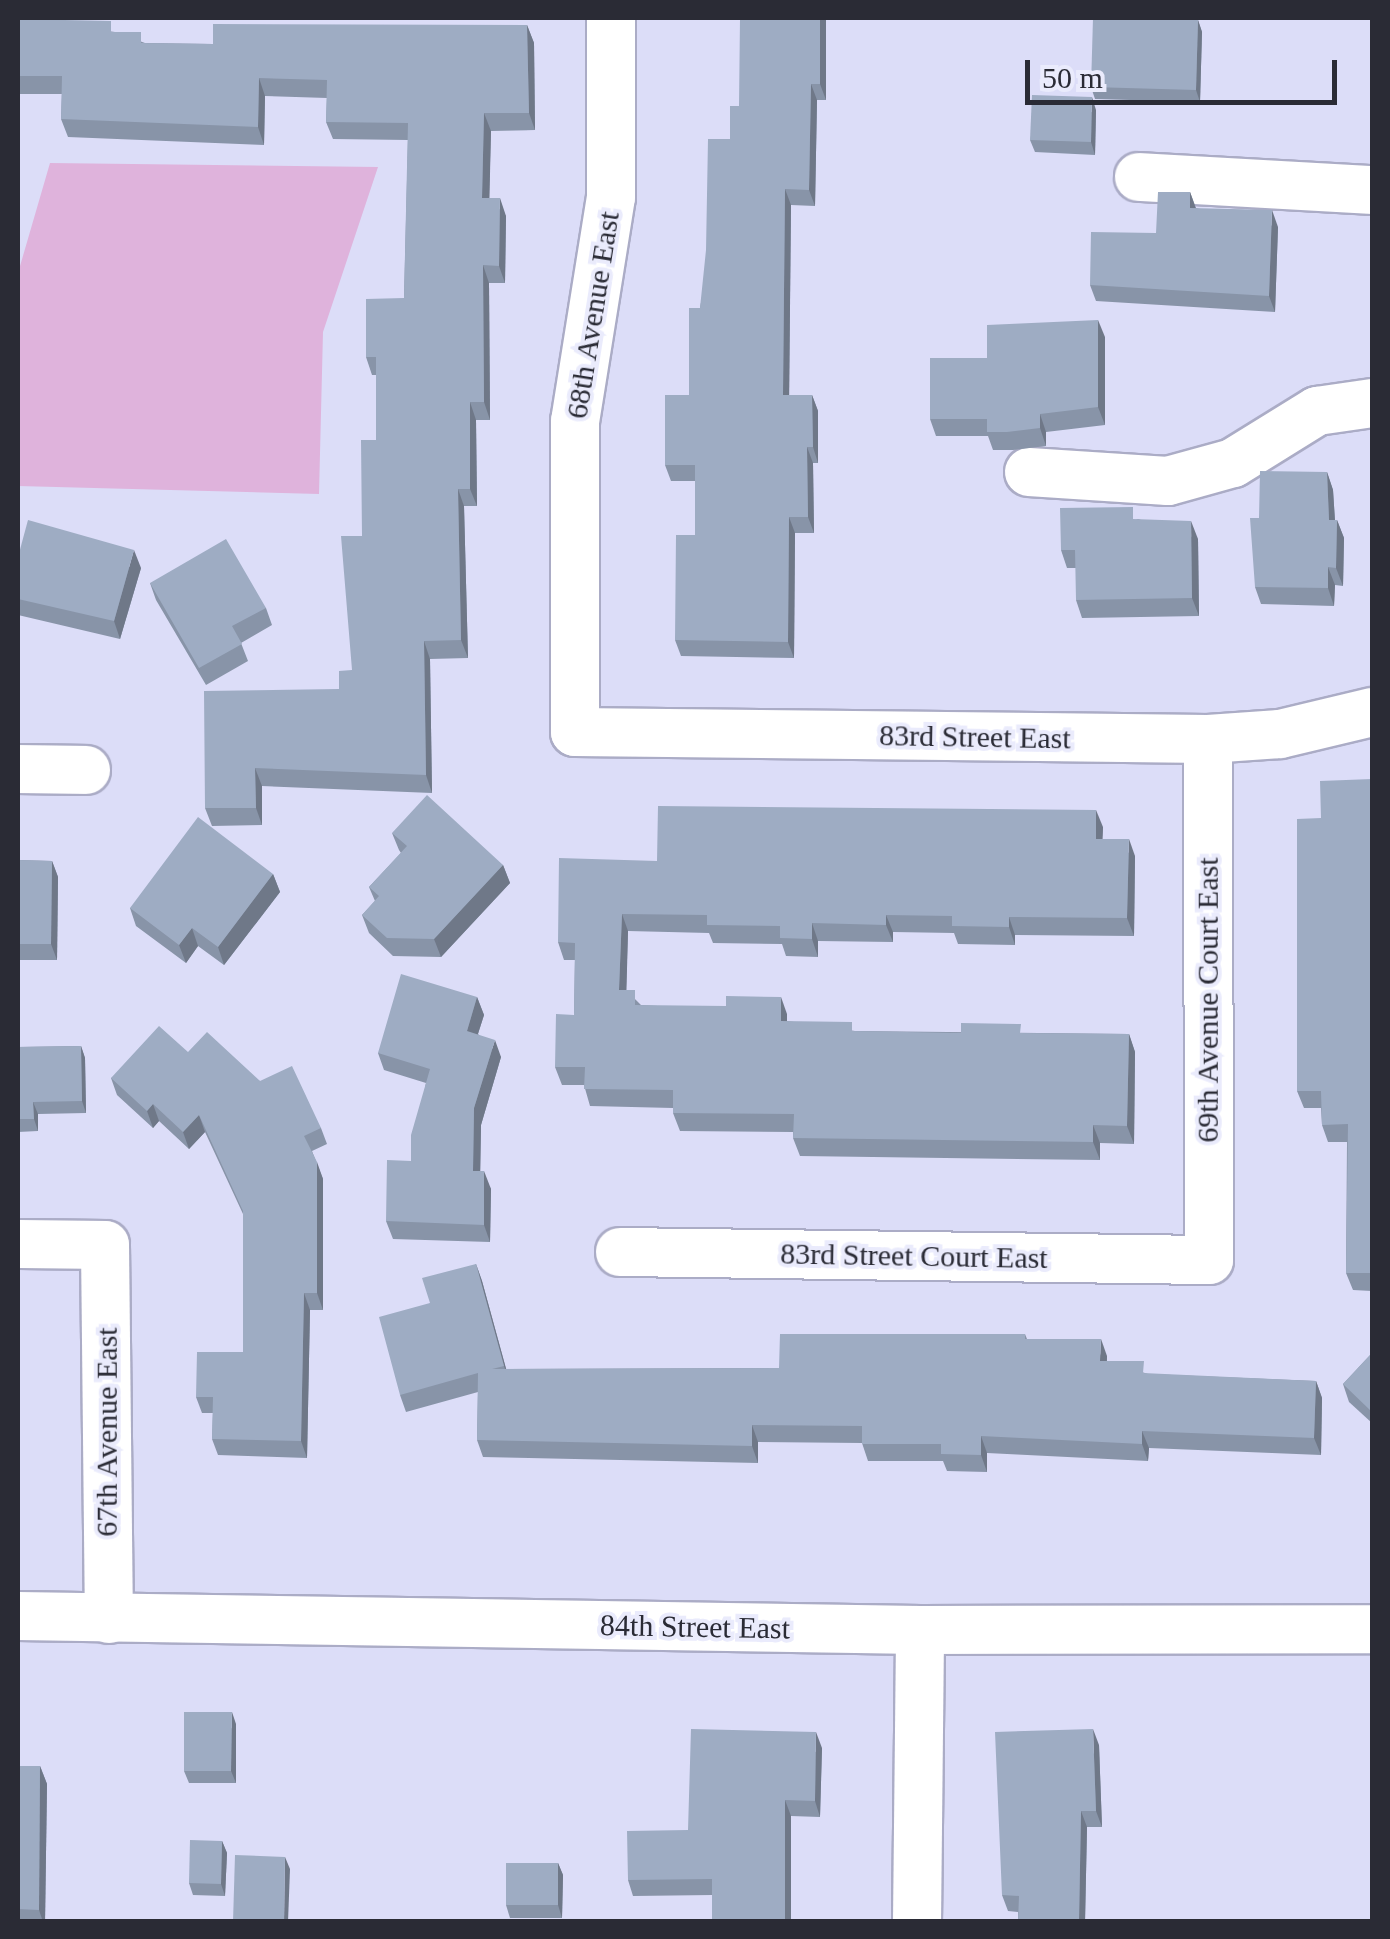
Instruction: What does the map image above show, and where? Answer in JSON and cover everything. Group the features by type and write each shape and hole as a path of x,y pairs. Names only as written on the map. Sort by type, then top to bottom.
{"street":[{"name":"68th Avenue East","path":"575,732 575,421 611,198 611,18"},
{"path":"1139,178 1372,190"},
{"path":"1029,472 1168,480 1233,462 1317,411 1365,403"},
{"name":"83rd Street East","path":"575,732 1208,740 1280,734 1372,712"},
{"name":"69th Avenue Court East","path":"1208,740 1209,1260"},
{"path":"18,769 86,770"},
{"name":"67th Avenue East","path":"18,1244 105,1245 109,1619"},
{"name":"83rd Street Court East","path":"620,1252 1209,1260"},
{"name":"84th Street East","path":"18,1616 920,1630 1372,1629"},
{"path":"917,1922 920,1630"}],"shaded area":[{"path":"50,163 378,167 323,332 319,494 18,486 18,273"}],"building":[{"path":"740,18 820,18 820,84 811,84 809,190 785,189 783,395 812,395 813,447 807,447 808,517 789,517 788,642 675,640 676,535 695,535 695,465 665,465 665,395 689,395 689,308 700,308 706,250 708,139 730,139 730,106 739,106"},
{"path":"1093,18 1198,20 1196,90 1091,87"},
{"path":"18,19 111,21 111,32 141,32 141,43 213,44 213,24 527,25 529,113 484,113 482,198 500,198 499,266 483,265 484,402 470,402 470,489 458,489 461,640 424,641 426,775 255,768 256,808 205,808 204,691 339,689 339,671 352,670 341,536 362,536 361,440 376,440 376,357 366,357 366,299 404,298 408,123 326,122 327,80 259,78 258,127 61,119 62,76 18,76"},
{"path":"1032,95 1092,97 1091,142 1030,140"},
{"path":"1158,192 1190,192 1190,208 1272,210 1269,296 1090,285 1091,232 1156,233"},
{"path":"1098,320 1098,407 1040,414 1040,428 1007,432 987,432 987,419 930,419 930,358 987,358 987,325"},
{"path":"1260,471 1327,472 1329,520 1337,520 1336,568 1328,567 1328,588 1255,587 1250,518 1259,518"},
{"path":"1133,507 1133,519 1191,521 1192,598 1076,600 1075,550 1061,550 1060,508"},
{"path":"28,520 134,550 114,621 18,599 18,557"},
{"path":"226,539 266,608 232,626 242,644 199,668 150,583"},
{"path":"1372,779 1372,1273 1346,1273 1348,1124 1322,1125 1321,1091 1297,1091 1297,819 1321,818 1320,781"},
{"path":"427,795 503,865 434,939 387,938 362,915 379,896 369,887 407,846 392,833"},
{"path":"658,806 1096,810 1096,839 1129,839 1127,918 1009,917 1009,927 952,926 952,916 886,915 886,925 812,923 812,939 780,938 780,926 707,925 707,915 622,914 619,990 635,990 635,1005 726,1006 726,996 781,997 781,1021 852,1022 852,1031 961,1033 961,1023 1021,1024 1020,1033 1129,1034 1127,1126 1093,1125 1093,1142 793,1138 794,1114 673,1113 673,1090 584,1089 585,1067 555,1067 556,1014 574,1015 575,943 558,942 559,858 657,861"},
{"path":"198,817 273,874 218,947 192,928 179,945 130,908"},
{"path":"18,860 52,861 51,944 18,944"},
{"path":"401,974 477,997 467,1031 495,1040 474,1108 473,1171 484,1171 484,1225 386,1221 387,1160 411,1161 411,1135 430,1069 378,1053"},
{"path":"159,1026 188,1052 207,1032 260,1081 292,1066 321,1128 304,1136 317,1162 317,1293 304,1293 301,1441 212,1439 213,1397 196,1397 197,1352 243,1352 243,1211 199,1115 183,1132 153,1104 147,1111 111,1078"},
{"path":"81,1046 82,1101 33,1102 34,1119 18,1119 18,1047"},
{"path":"476,1264 504,1366 492,1369 779,1368 780,1334 1025,1334 1025,1339 1101,1339 1100,1361 1144,1361 1143,1373 1316,1381 1314,1438 1142,1431 1142,1444 981,1436 981,1455 941,1454 941,1444 862,1444 862,1426 752,1425 752,1446 477,1440 478,1373 400,1395 379,1317 430,1303 422,1278"},
{"path":"1372,1353 1372,1412 1343,1384"},
{"path":"184,1712 232,1712 231,1771 184,1771"},
{"path":"691,1729 816,1732 815,1801 785,1800 785,1922 712,1922 712,1879 628,1880 627,1831 688,1830"},
{"path":"1093,1729 1096,1811 1081,1811 1079,1922 1018,1922 1019,1896 1002,1895 995,1732"},
{"path":"18,1766 40,1766 39,1910 18,1909"},
{"path":"190,1840 222,1841 221,1884 189,1883"},
{"path":"235,1855 285,1857 284,1922 233,1922"},
{"path":"506,1863 558,1863 558,1905 506,1905"}]}
